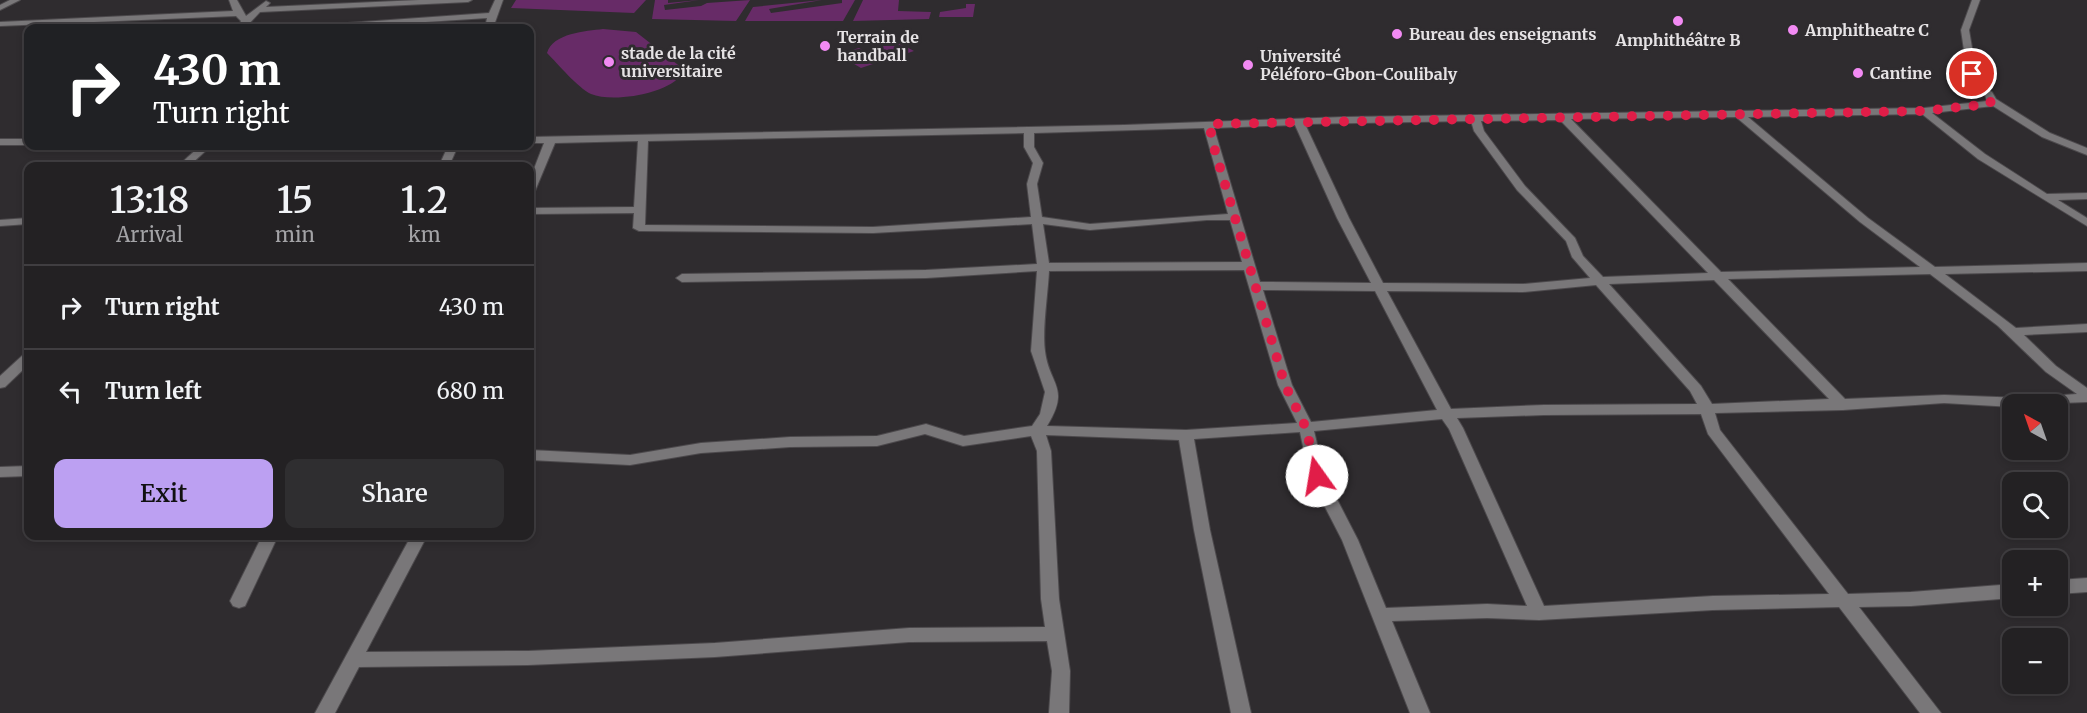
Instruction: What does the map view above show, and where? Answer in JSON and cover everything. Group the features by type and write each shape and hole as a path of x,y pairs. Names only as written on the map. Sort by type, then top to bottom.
{"street":[{"path":"0,9 15,0 26,0"},
{"path":"233,0 237,13 246,20"},
{"path":"244,24 270,0"},
{"path":"260,10 468,0"},
{"path":"490,24 499,0"},
{"path":"1976,0 1966,25 1973,83 1989,94 1992,100 2046,135 2087,152"},
{"path":"0,24 237,13"},
{"path":"363,24 492,15"},
{"path":"534,140 1475,118 1924,111 1989,104 1992,100"},
{"path":"1924,111 1965,144 2087,223"},
{"path":"1738,114 1864,220 2013,332 2051,369 2087,396"},
{"path":"1563,117 1843,405"},
{"path":"1475,118 1479,131 1521,188 1571,240 1578,257 1696,389 1707,409 1713,431 1930,713"},
{"path":"1299,122 1343,218 1446,414 1456,428 1539,613"},
{"path":"1209,124 1209,131 1234,217 1285,385 1306,428 1317,476 1350,540 1420,713"},
{"path":"1029,130 1029,147 1038,163 1032,184 1043,267 1038,351 1052,392 1047,414 1037,429"},
{"path":"643,137 639,228 873,230 1035,220 1090,227 1207,217 1234,217"},
{"path":"534,181 551,139"},
{"path":"0,142 24,142"},
{"path":"188,162 201,150"},
{"path":"2045,197 2087,195"},
{"path":"534,211 639,210"},
{"path":"0,222 24,221"},
{"path":"682,278 927,274 1043,267 1249,266"},
{"path":"1255,286 1523,288 1600,281 1718,276 2087,267"},
{"path":"2013,332 2087,328"},
{"path":"0,384 24,362"},
{"path":"534,455 630,460 701,448 790,442 877,441 926,429 963,441 1037,429 1186,435 1306,428 1446,414 1843,405 1944,399 2023,403 2087,396"},
{"path":"1037,429 1044,451 1050,599 1061,671 1059,713"},
{"path":"1186,435 1202,530 1241,713"},
{"path":"0,472 24,471"},
{"path":"239,601 268,540"},
{"path":"325,713 417,540"},
{"path":"2068,586 2087,585"},
{"path":"1381,615 1487,611 1539,613 1843,599 1911,599 2002,592"},
{"path":"354,660 528,658 715,650 909,635 1055,634"}],"shaded area":[{"path":"516,0 646,0 634,13 511,8"},
{"path":"655,0 668,0 668,3 699,0 664,5 665,10 701,6 707,3 750,0 736,21 652,19"},
{"path":"822,0 769,9 771,13 842,3 842,0 855,0 843,21 745,21 753,7"},
{"path":"863,0 899,0 898,11 931,12 929,19 853,21"},
{"path":"966,4 975,4 973,17 939,17 940,12 966,8"},
{"path":"603,29 636,32 682,68 682,74 665,87 640,95 601,97 591,94 574,81 547,53 550,46 563,37"},
{"path":"890,38 914,51 893,58 870,44"},
{"path":"859,48 882,61 861,68 837,54"}],"place":[{"name":"Amphithéâtre B","path":"1678,21"},
{"name":"Amphitheatre C","path":"1793,30"},
{"name":"Bureau des enseignants","path":"1397,34"},
{"name":"Terrain de handball","path":"825,46"},
{"name":"stade de la cité universitaire","path":"609,62"},
{"name":"Université Péléforo-Gbon-Coulibaly","path":"1248,65"},
{"name":"Cantine","path":"1858,73"}],"route":[{"path":"1317,476 1306,428 1285,385 1209,131 1209,124 1924,111 1989,104 1992,100 1989,94 1974,84 1972,74"}]}
